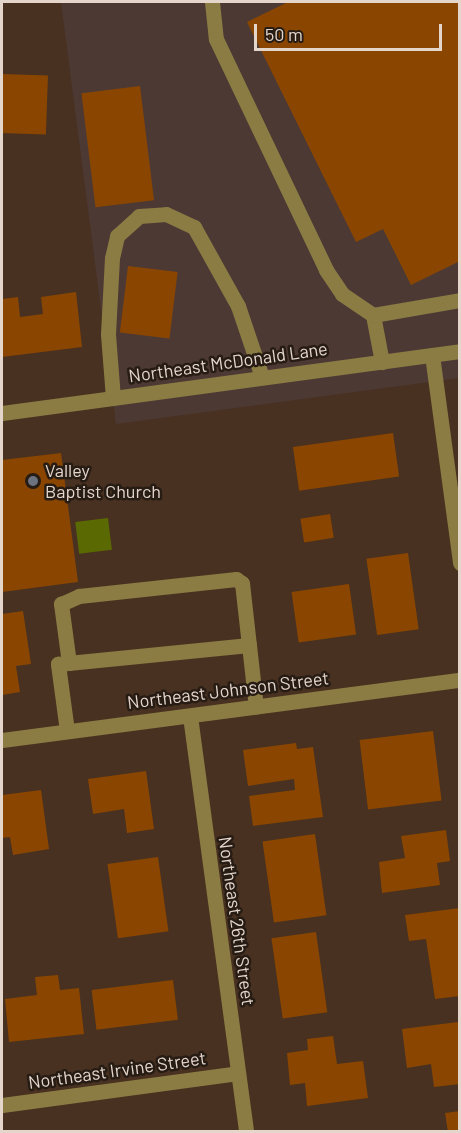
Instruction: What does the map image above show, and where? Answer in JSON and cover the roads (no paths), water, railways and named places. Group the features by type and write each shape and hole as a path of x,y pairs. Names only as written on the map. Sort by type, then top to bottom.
{"street":[{"path":"212,2 216,39 326,270 342,294 373,315 459,300"},
{"path":"113,398 108,334 112,258 117,236 139,216 166,214 194,226 238,306 262,377"},
{"path":"373,315 382,362"},
{"name":"Northeast McDonald Lane","path":"2,412 459,351"},
{"path":"432,355 459,563"},
{"path":"67,731 61,604 79,596 236,579 242,583 256,706"},
{"path":"64,664 249,645"},
{"name":"Northeast Johnson Street","path":"2,740 459,680"},
{"name":"Northeast 26th Street","path":"190,716 246,1131"},
{"name":"Northeast Irvine Street","path":"2,1105 238,1073"}],"place":[{"name":"Valley Baptist Church","path":"33,481"}]}
